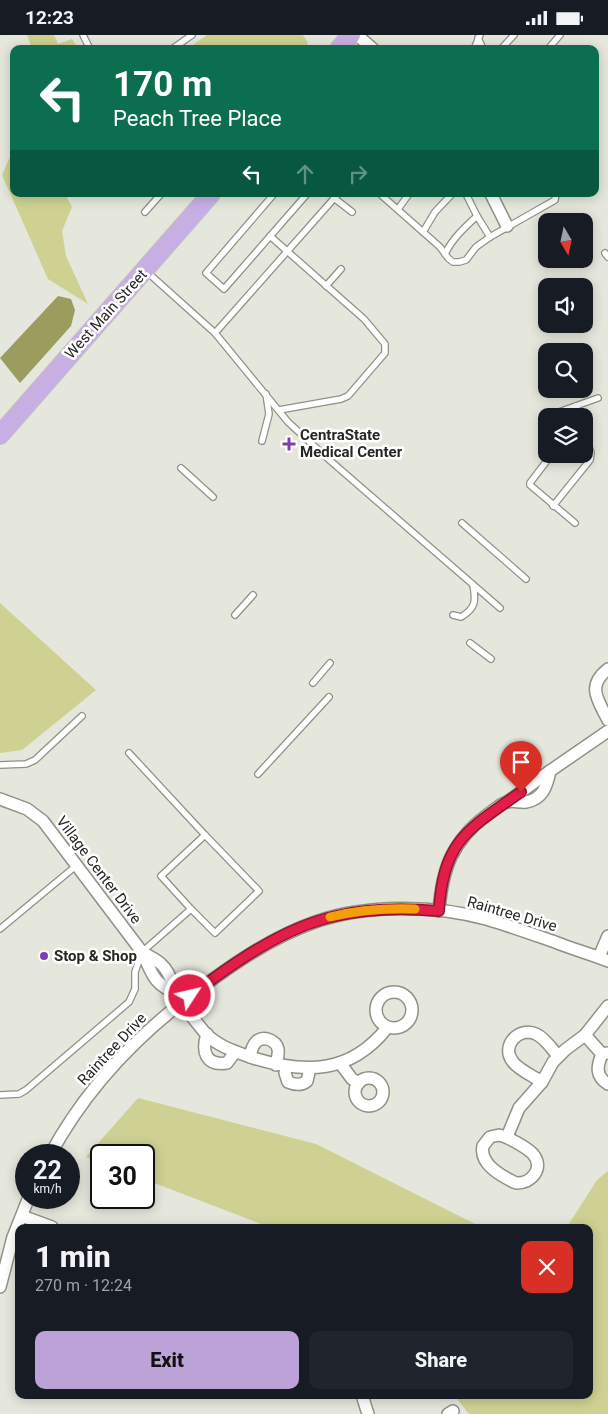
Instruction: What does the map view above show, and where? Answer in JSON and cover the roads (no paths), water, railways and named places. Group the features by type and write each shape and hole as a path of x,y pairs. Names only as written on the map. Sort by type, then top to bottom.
{"main road":[{"path":"342,45 351,35"},
{"name":"West Main Street","path":"0,435 208,197"}],"street":[{"path":"357,35 368,45"},
{"path":"493,197 508,226"},
{"path":"608,669 598,678 595,692 608,720"},
{"path":"439,911 442,881 447,864 465,834 507,802 527,802 535,798 547,788 550,771 608,731"},
{"name":"Village Center Drive","path":"0,799 19,805 35,814 49,828 142,952 161,964 172,979 179,997 207,1034 235,1052 281,1066 310,1068 340,1063 367,1049 379,1039 387,1028"},
{"name":"Raintree Drive","path":"57,1144 76,1113 99,1082 179,997 274,941 315,922 350,913 382,909 439,911 486,919 603,959"},
{"path":"603,959 608,936"},
{"path":"507,1137 519,1108 542,1082 558,1056 585,1035 608,1006"},
{"path":"542,1082 513,1063 508,1051 509,1044 513,1038 523,1032 537,1034 558,1056"},
{"path":"207,1034 203,1045 204,1051 213,1062 227,1063 235,1052"},
{"path":"585,1035 605,1053 598,1064 598,1074 608,1084"},
{"path":"250,1057 252,1047 256,1041 268,1039 277,1046 281,1066 288,1081 294,1084 307,1081 310,1068"},
{"path":"340,1063 352,1079 359,1083"},
{"path":"495,1135 507,1137 533,1154 537,1161 536,1173 527,1182 512,1181 487,1165 483,1158 481,1151 485,1141 495,1135"},
{"path":"19,1224 25,1209"},
{"path":"22,1216 44,1224"},
{"path":"0,1287 15,1234"},
{"path":"363,1399 368,1414"}],"lane":[{"path":"178,45 192,35"},
{"path":"505,45 514,35"},
{"path":"551,45 560,35"},
{"path":"145,212 158,197"},
{"path":"271,197 206,273 224,289 304,197"},
{"path":"215,333 335,197"},
{"path":"337,197 352,212"},
{"path":"384,197 423,231 453,262 466,260 476,247 490,237 555,200 556,197"},
{"path":"398,209 407,197"},
{"path":"423,231 435,212 449,197"},
{"path":"467,197 490,237"},
{"path":"445,254 449,244 477,217"},
{"path":"270,236 364,319 385,344 385,353 348,396 341,399 279,410"},
{"path":"326,286 341,269"},
{"path":"145,271 215,333 288,422 500,608"},
{"path":"262,441 269,414 265,392"},
{"path":"570,408 598,398"},
{"path":"545,463 530,483 531,487 575,523"},
{"path":"554,505 588,463"},
{"path":"181,468 213,497"},
{"path":"462,523 526,579"},
{"path":"452,615 461,617 471,610 474,600 473,585"},
{"path":"235,615 253,595"},
{"path":"470,643 491,659"},
{"path":"312,683 330,663"},
{"path":"258,774 328,697"},
{"path":"0,765 26,764 35,760 82,715"},
{"path":"129,753 259,891 216,933 161,876 205,835"},
{"path":"0,929 77,865"},
{"path":"0,1095 19,1094 26,1090 129,1001 135,989 135,971 142,952 191,909"}],"place":[{"name":"CentraState Medical Center","path":"289,444"},
{"name":"Stop & Shop","path":"44,956"}]}
